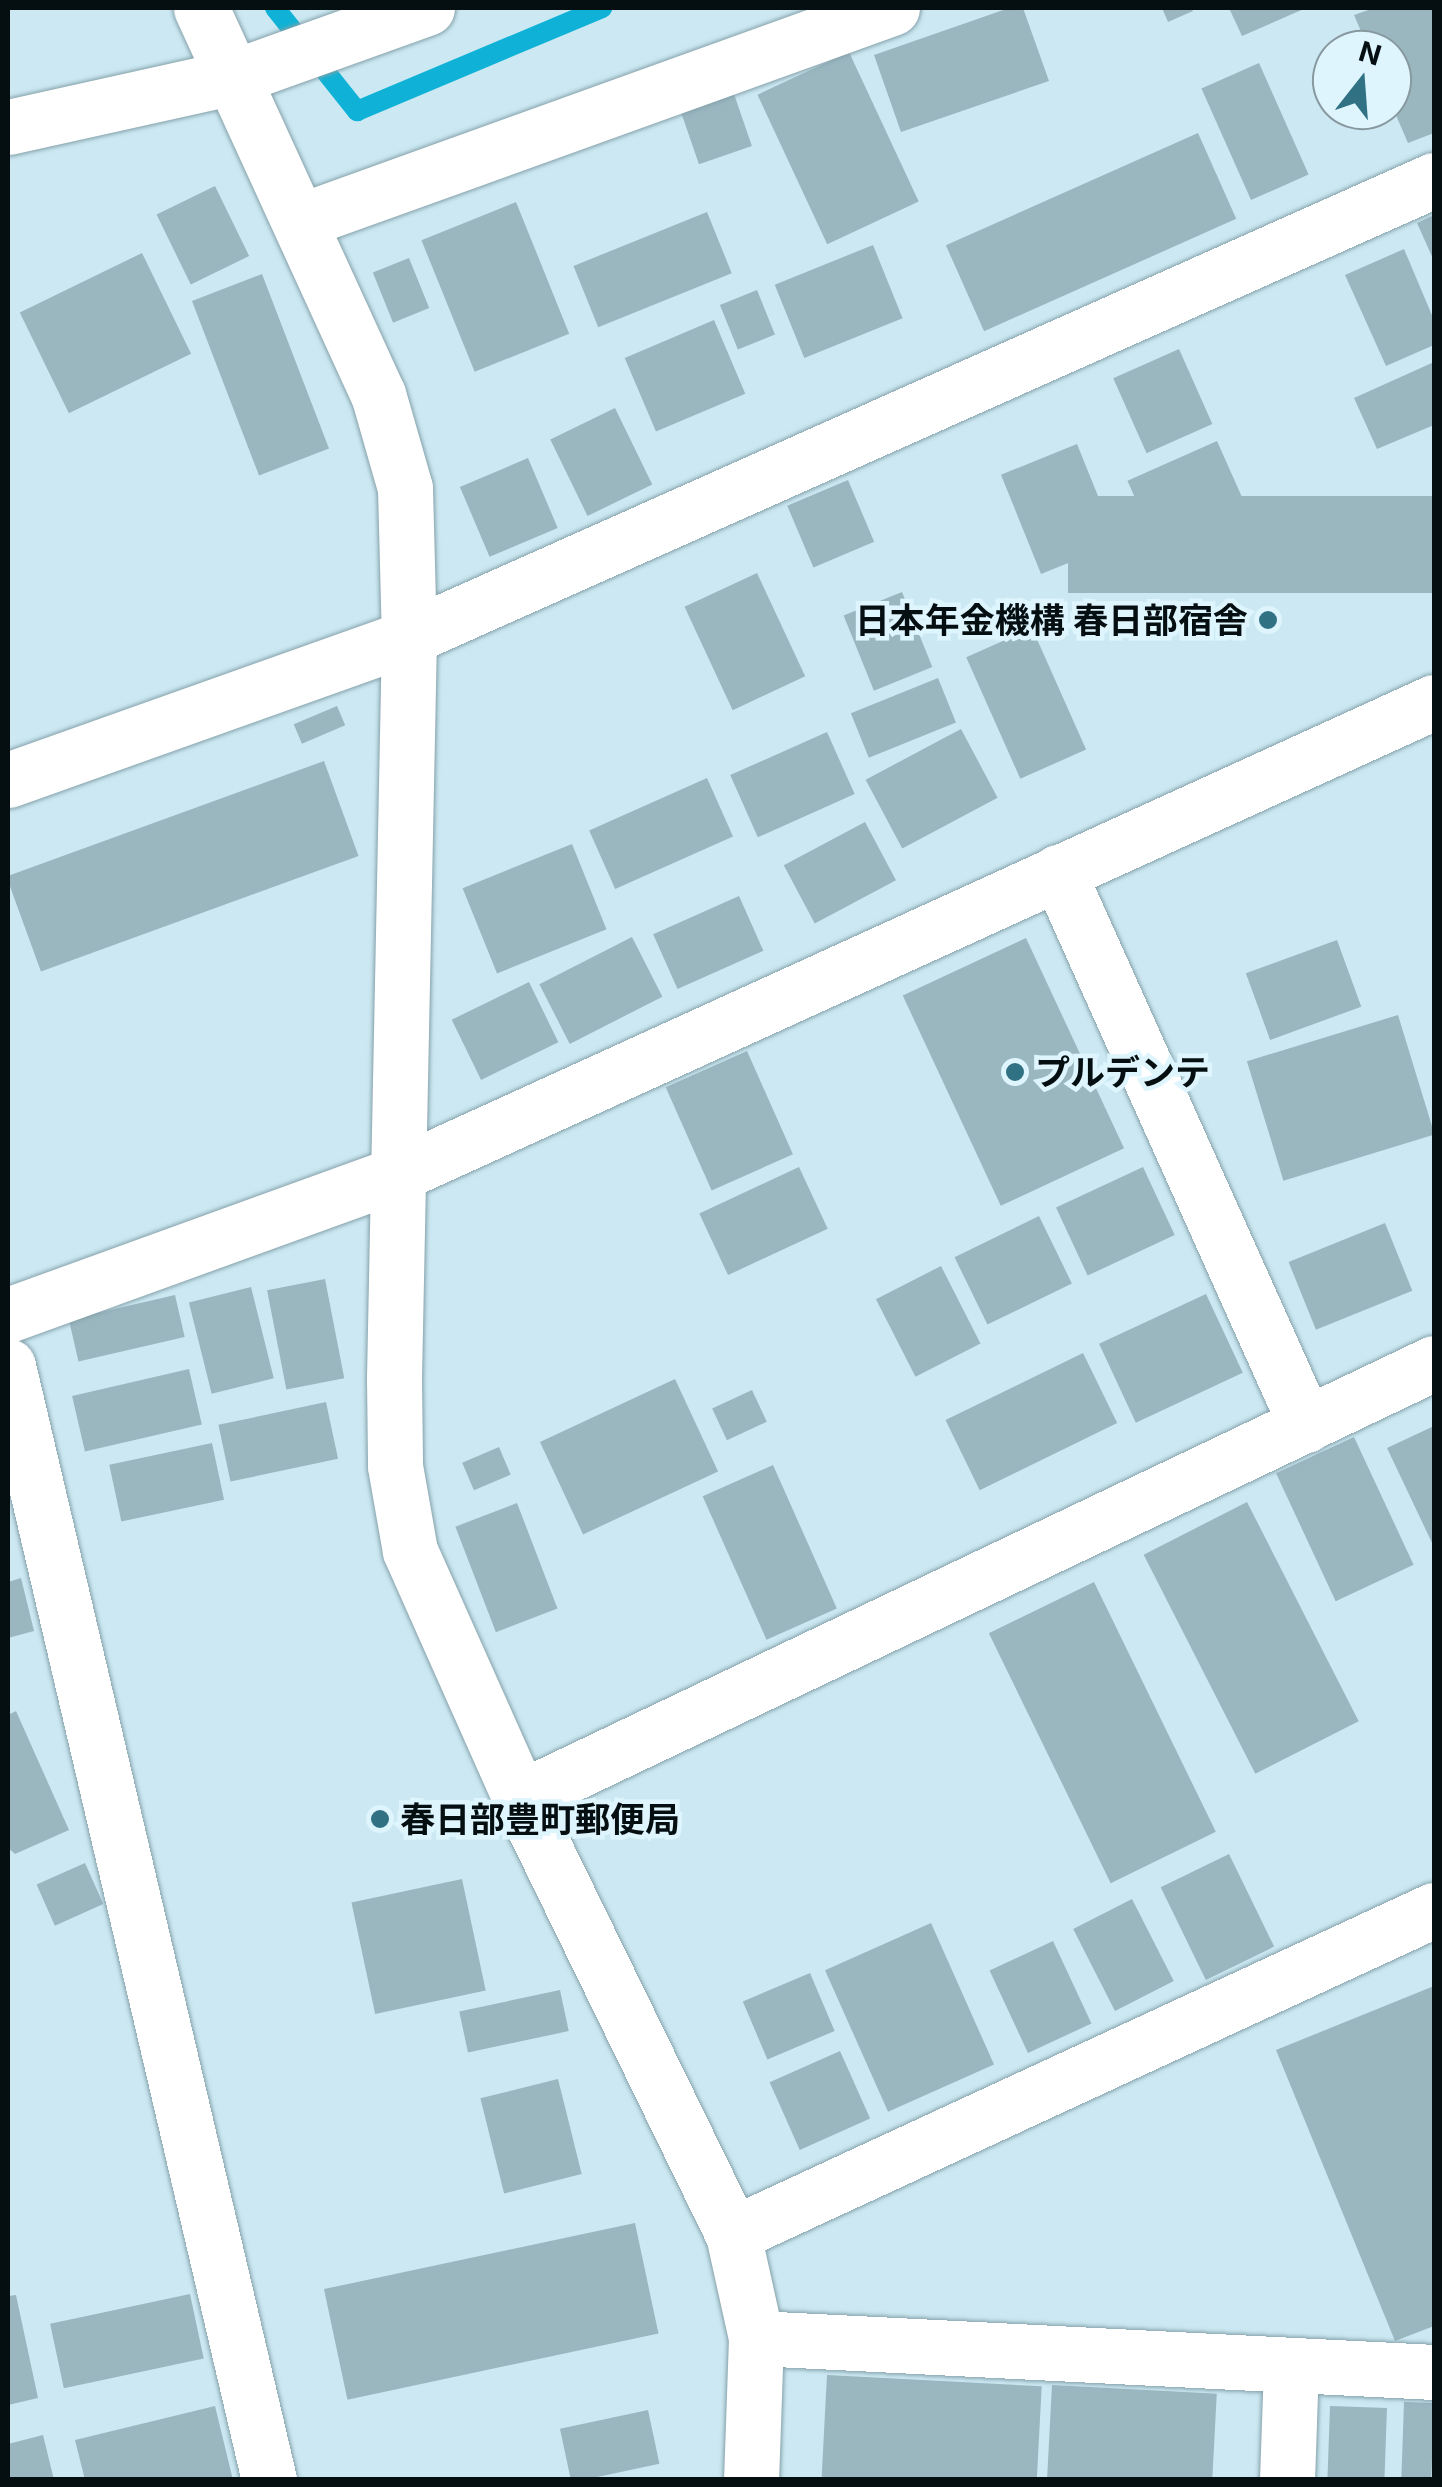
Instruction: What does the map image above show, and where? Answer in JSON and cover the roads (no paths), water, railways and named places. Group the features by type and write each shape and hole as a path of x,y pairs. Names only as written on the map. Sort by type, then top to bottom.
{"street":[{"path":"202,8 248,73 303,220 378,394 405,488 409,637 395,1448 410,1551 520,1798 733,2234 756,2338 751,2480"},
{"path":"8,127 248,73 427,8"},
{"path":"303,220 892,8"},
{"path":"8,780 409,637 1434,180"},
{"path":"8,1315 400,1173 1434,702"},
{"path":"1058,872 1306,1426"},
{"path":"520,1798 1434,1364"},
{"path":"8,1366 269,2480"},
{"path":"733,2234 1434,1910"},
{"path":"756,2338 1434,2372"},
{"path":"1287,2480 1291,2367"}],"waterway":[{"path":"275,8 357,111 602,8"}],"place":[{"name":"日本年金機構 春日部宿舎","path":"1268,620"},
{"name":"プルデンテ","path":"1015,1072"},
{"name":"春日部豊町郵便局","path":"380,1819"}]}
